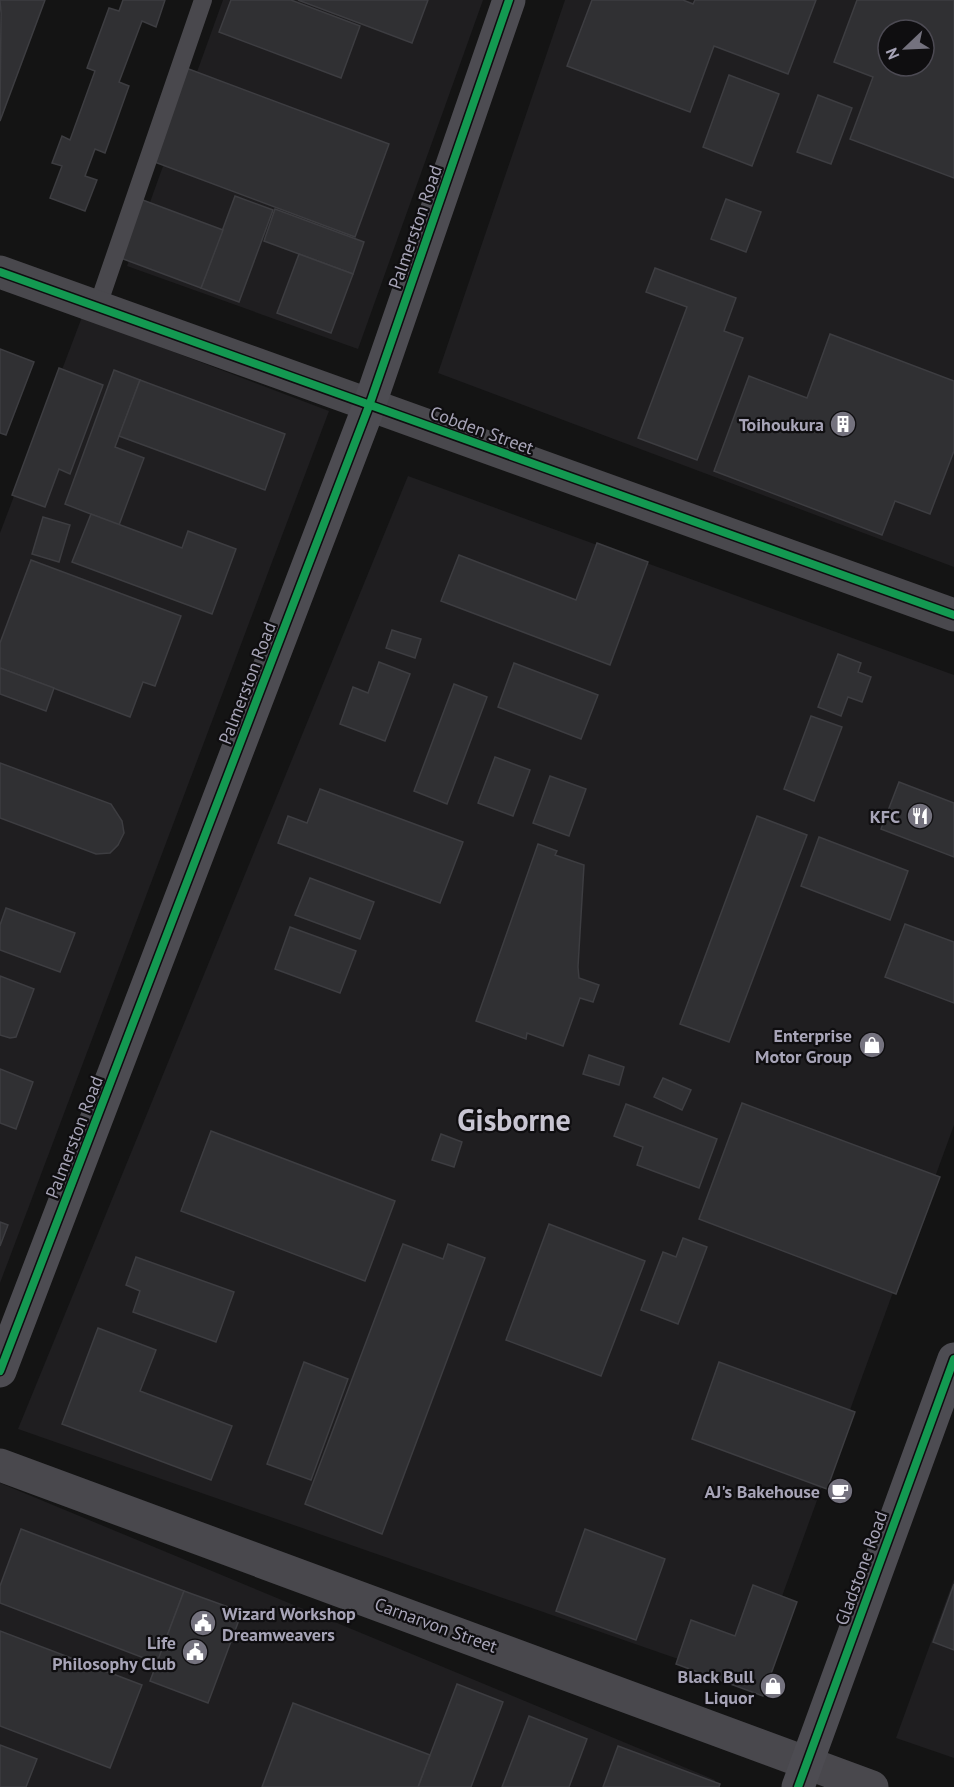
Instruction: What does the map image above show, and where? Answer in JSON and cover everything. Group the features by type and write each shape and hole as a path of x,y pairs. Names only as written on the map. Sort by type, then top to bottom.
{"street":[{"name":"Palmerston Road","path":"0,1371 369,405 509,0"},
{"name":"Cobden Street","path":"0,272 954,615"},
{"name":"Gladstone Road","path":"802,1775 954,1359"},
{"name":"Carnarvon Street","path":"0,1465 802,1775 872,1787"}],"lane":[{"path":"97,308 202,0"}],"shaded area":[{"path":"223,0 483,0 358,349 127,266"},
{"path":"565,0 954,0 954,567 438,373"},
{"path":"82,317 329,411 0,1283 0,533"},
{"path":"408,476 954,675 954,1125 750,1684 18,1429"},
{"path":"0,1483 715,1780 713,1787 0,1787"},
{"path":"954,1579 954,1758 896,1738"}],"building":[{"path":"0,0 45,0 0,121 1,13"},
{"path":"123,0 165,0 156,27 142,21 119,82 129,86 105,153 95,149 85,176 97,180 85,211 50,198 62,166 52,163 62,136 70,140 95,71 87,68 109,8 119,11"},
{"path":"231,0 291,0 360,26 341,78 219,32"},
{"path":"298,0 428,0 412,43"},
{"path":"592,0 683,0 693,4 695,0 816,0 788,74 714,46 690,112 567,66"},
{"path":"857,0 954,0 954,178 850,139 873,77 834,62"},
{"path":"186,68 389,144 355,237 152,161"},
{"path":"729,75 779,94 752,166 703,147"},
{"path":"818,95 852,108 831,164 797,152"},
{"path":"235,196 273,210 239,302 201,288"},
{"path":"140,199 223,230 201,288 118,257"},
{"path":"726,199 761,212 746,252 711,239"},
{"path":"275,209 364,242 353,274 264,241"},
{"path":"299,254 353,274 331,333 277,313"},
{"path":"655,268 736,298 724,331 743,338 697,460 638,438 687,307 646,292"},
{"name":"Toihoukura","path":"830,334 954,381 954,451 930,514 895,501 882,535 714,471 749,376 807,398"},
{"path":"0,349 34,362 6,435 0,433"},
{"path":"59,368 103,385 70,474 59,469 45,507 12,495"},
{"path":"114,370 140,380 115,447 144,458 119,525 65,504"},
{"path":"140,380 285,434 265,490 119,436"},
{"path":"91,514 182,548 188,531 236,549 212,614 72,562"},
{"path":"43,517 70,525 59,562 32,554"},
{"path":"597,543 648,562 610,665 441,601 459,555 576,600"},
{"path":"31,560 181,616 155,686 143,682 130,717 0,668 0,643"},
{"path":"392,630 421,639 415,658 386,648"},
{"path":"838,654 861,663 858,672 871,677 862,702 848,697 841,716 818,707"},
{"path":"379,662 410,674 385,741 340,724 353,687 368,693"},
{"path":"514,663 598,695 581,739 498,707"},
{"path":"0,668 54,688 46,711 0,694"},
{"path":"454,684 487,697 447,804 414,791"},
{"path":"811,716 842,727 814,801 784,789"},
{"path":"495,757 530,770 513,816 478,803"},
{"path":"0,763 111,804 122,821 124,833 118,845 110,853 96,854 0,818"},
{"path":"550,776 586,789 569,836 533,823"},
{"name":"KFC","path":"899,782 954,803 954,857 881,829"},
{"path":"320,789 463,842 440,903 278,843 288,816 307,823"},
{"path":"757,816 807,835 729,1042 680,1024"},
{"path":"819,837 908,871 890,920 801,886"},
{"path":"538,844 557,851 555,855 584,865 579,978 599,985 593,1002 580,998 563,1046 527,1033 526,1039 476,1021"},
{"path":"310,878 374,902 360,939 295,915"},
{"path":"6,908 75,933 60,972 0,950 0,925"},
{"path":"905,924 954,942 954,1003 885,977"},
{"path":"290,927 356,951 340,993 275,969"},
{"path":"0,976 34,989 16,1037 0,1035"},
{"path":"589,1055 624,1067 619,1085 583,1074"},
{"path":"0,1069 33,1082 16,1129 0,1123"},
{"path":"663,1078 691,1090 682,1110 654,1097"},
{"path":"742,1103 940,1177 896,1294 699,1219"},
{"path":"626,1104 717,1139 699,1188 637,1165 643,1147 614,1136"},
{"path":"211,1131 395,1201 365,1281 181,1211"},
{"path":"441,1134 462,1142 454,1167 432,1160"},
{"path":"0,1222 8,1225 0,1246"},
{"path":"549,1224 645,1261 601,1376 506,1340"},
{"path":"683,1238 707,1247 678,1324 641,1310 663,1252 676,1257"},
{"path":"403,1244 443,1259 448,1244 485,1258 382,1534 305,1504"},
{"path":"136,1257 234,1292 216,1342 133,1312 140,1291 126,1285"},
{"path":"98,1328 156,1350 140,1391 232,1426 211,1480 62,1424"},
{"path":"304,1362 348,1379 311,1480 267,1464"},
{"path":"719,1362 855,1412 827,1489 692,1439"},
{"path":"21,1529 184,1591 157,1663 0,1603 0,1586"},
{"path":"585,1529 665,1559 636,1640 556,1611"},
{"path":"954,1584 954,1650 933,1642"},
{"path":"753,1585 797,1602 763,1696 676,1664 691,1620 735,1636"},
{"path":"184,1591 242,1612 208,1703 150,1681"},
{"path":"0,1631 142,1685 110,1768 0,1726"},
{"path":"457,1684 503,1702 471,1787 418,1787"},
{"path":"293,1703 430,1755 418,1787 262,1787"},
{"path":"529,1716 587,1739 569,1787 502,1787"},
{"path":"0,1745 37,1759 26,1787 0,1787"},
{"path":"618,1746 720,1784 719,1787 603,1787"}],"cycle path":[{"path":"0,1371 369,406 509,0"},
{"path":"0,272 954,615"},
{"path":"798,1787 954,1359"}],"place":[{"name":"Toihoukura","path":"843,424"},
{"name":"KFC","path":"920,816"},
{"name":"Enterprise Motor Group","path":"872,1045"},
{"name":"AJ's Bakehouse","path":"840,1491"},
{"name":"Wizard Workshop Dreamweavers","path":"203,1623"},
{"name":"Life Philosophy Club","path":"195,1652"},
{"name":"Black Bull Liquor","path":"773,1686"}],"district":[{"name":"Gisborne","path":"514,1119"}]}
